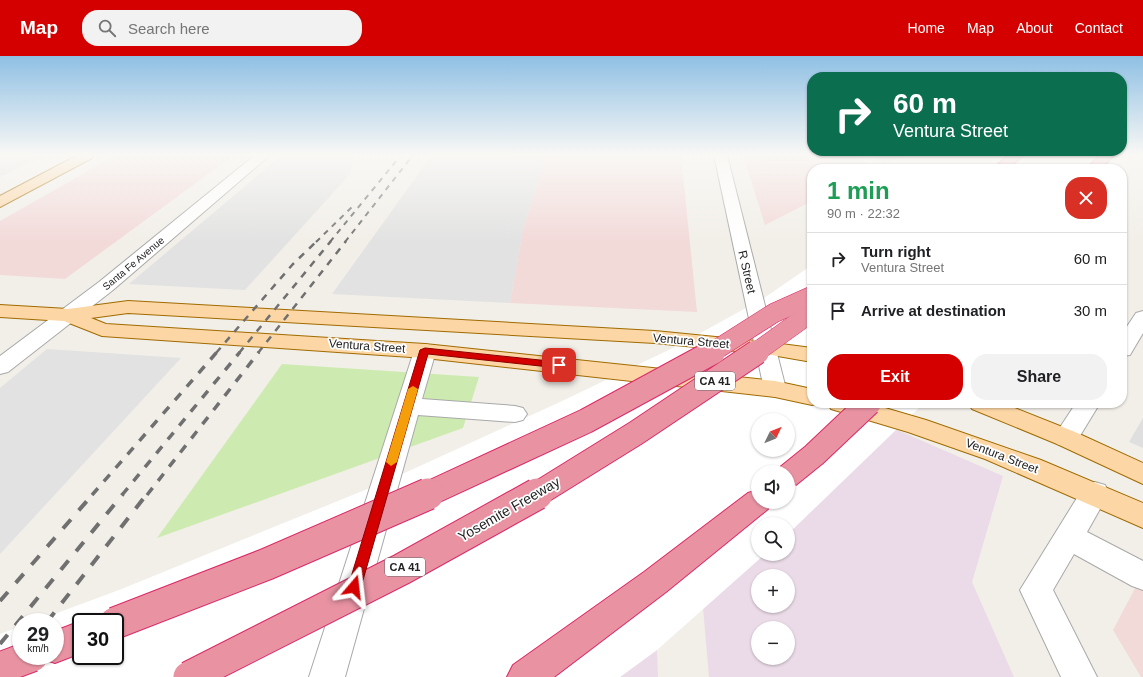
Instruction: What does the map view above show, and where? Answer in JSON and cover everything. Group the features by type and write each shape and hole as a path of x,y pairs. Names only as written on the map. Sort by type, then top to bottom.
{"highway":[{"path":"124,619 282,557 435,491 586,422 702,358 774,313 807,298"},
{"name":"Yosemite Freeway","path":"189,677 405,567 528,499 678,406 807,316"},
{"path":"795,470 814,455 864,408"},
{"path":"525,677 655,582 751,507"},
{"path":"0,668 12,664"}],"main road":[{"path":"0,202 33,184"},
{"name":"Ventura Street","path":"0,311 68,315 128,307 655,337 766,348 807,354"},
{"name":"Ventura Street","path":"68,315 102,330 425,350 775,390 807,396"},
{"name":"Ventura Street","path":"857,408 911,423 945,435 1095,493 1143,516"},
{"path":"992,408 1066,438 1143,474"}],"street":[{"name":"Santa Fe Avenue","path":"0,367 106,286 228,184"},
{"name":"R Street","path":"727,184 775,390"},
{"path":"1127,342 1143,317"},
{"path":"327,677 425,350"},
{"path":"408,406 515,414"},
{"path":"1066,438 1085,408"},
{"path":"1079,677 1036,590 1095,493"},
{"path":"1069,537 1143,576"}],"shaded area":[{"path":"65,184 195,184 65,279 0,275 0,221"},
{"path":"248,184 341,184 245,290 129,284"},
{"path":"411,184 538,184 523,229 510,303 332,294"},
{"path":"538,184 684,184 697,312 510,303 523,229"},
{"path":"752,184 807,184 807,204 765,225"},
{"path":"47,349 181,358 0,554 0,388"},
{"path":"1143,418 1143,448 1129,442"},
{"path":"895,429 1003,476 972,582 1014,677 709,677 701,585 751,558 751,561 795,561 795,518"},
{"path":"1143,573 1143,677 1141,677 1113,630"},
{"path":"657,650 658,677 620,677"}],"green space":[{"path":"282,364 479,377 463,428 157,538"}],"pier":[{"path":"807,268 807,408 919,408 795,527 795,517 751,517 751,561 757,561 657,650 620,677 0,677 0,634 12,629 12,665 64,665 64,613 57,613 119,590 387,481 560,402 677,346 764,298"}],"railway":[{"path":"330,242 377,184"},
{"path":"345,242 390,184"},
{"path":"316,242 353,206"},
{"path":"216,353 293,264 317,241"},
{"path":"239,353 331,241"},
{"path":"258,353 346,241"},
{"path":"92,495 217,352"},
{"path":"122,495 240,352"},
{"path":"147,495 259,352"},
{"path":"0,601 93,494"},
{"path":"0,644 123,494"},
{"path":"54,613 147,494"},
{"path":"4,677 14,665"}],"slow traffic":[{"path":"391,462 413,389"}],"route":[{"path":"354,587 425,350 559,365"}]}
